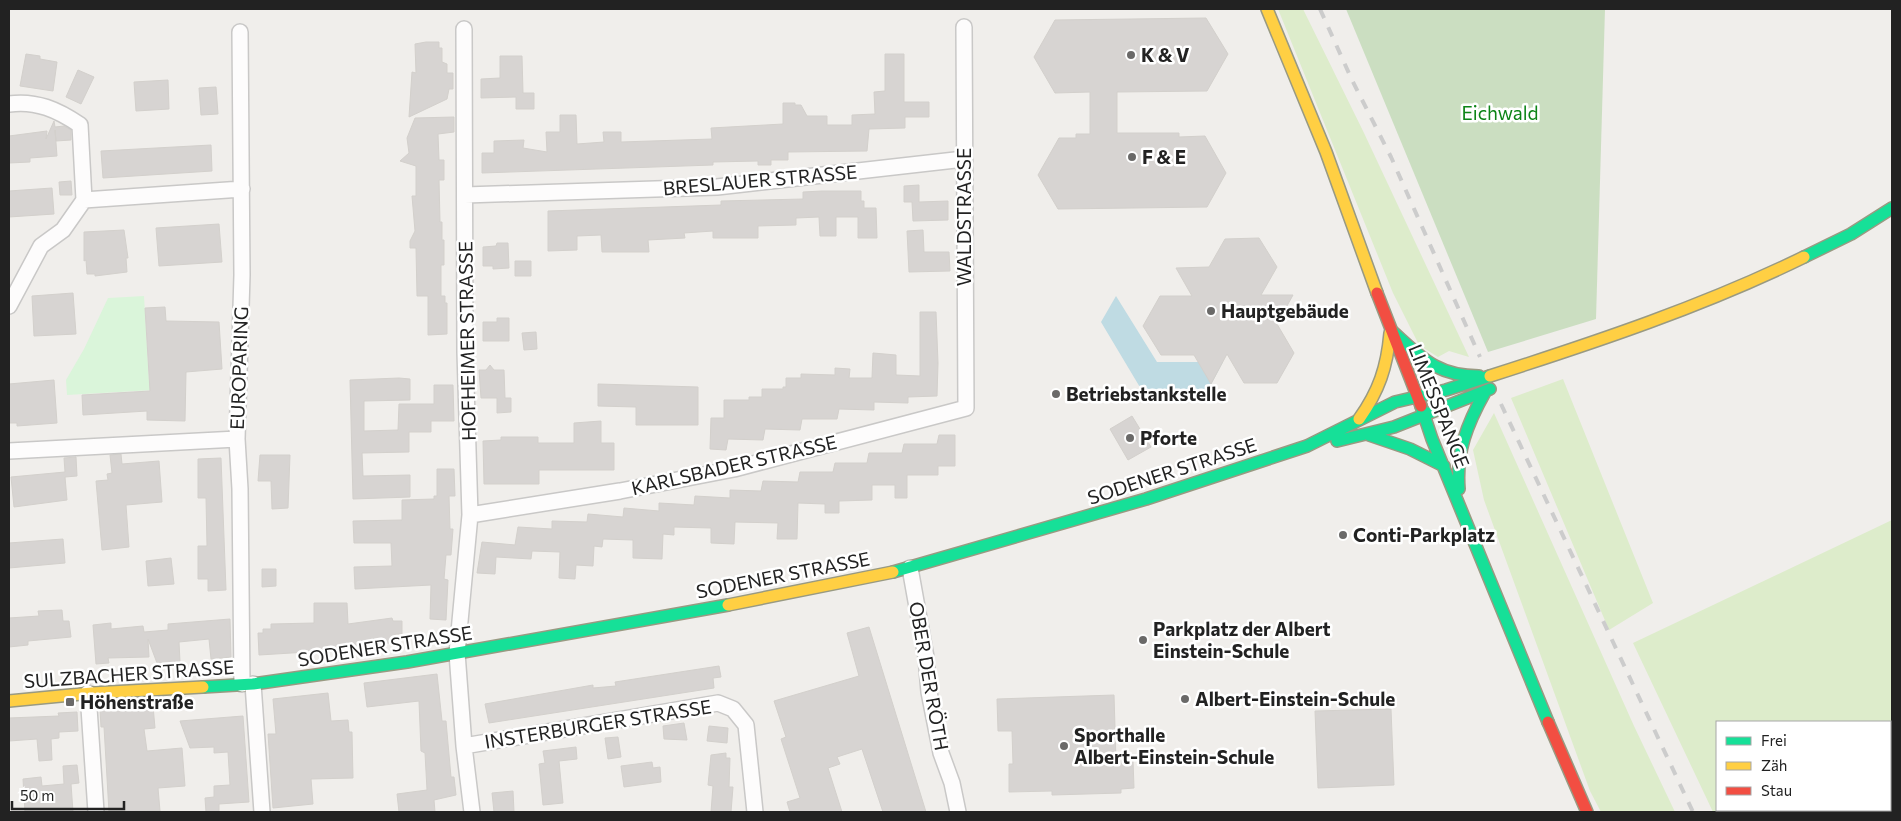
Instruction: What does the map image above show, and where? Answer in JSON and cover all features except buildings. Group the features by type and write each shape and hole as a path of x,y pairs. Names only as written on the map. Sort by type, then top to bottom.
{"main road":[{"name":"LIMESSPANGE","path":"1267,9 1326,152 1390,330 1415,385 1423,415 1574,786 1587,812"},
{"path":"1545,358 1677,311 1765,276 1851,234 1892,208"},
{"path":"1390,330 1420,355 1443,370 1452,374 1484,377"},
{"path":"1356,423 1381,387 1387,364 1390,330"},
{"name":"SODENER STRASSE","path":"248,684 457,653 754,600 910,568 1146,499 1307,446 1395,402 1446,390 1545,358"},
{"name":"SODENER STRASSE","path":"1307,446 1369,434 1423,415 1485,392 1545,358"},
{"path":"1461,505 1457,476 1458,452 1465,430 1485,392"},
{"path":"1369,434 1410,449 1444,466"},
{"name":"SULZBACHER STRASSE","path":"9,700 88,693 248,684"}],"street":[{"name":"WALDSTRASSE","path":"964,26 966,408"},
{"name":"HOFHEIMER STRASSE","path":"457,653 470,515 466,352 464,29"},
{"name":"EUROPARING","path":"9,451 236,439 242,284 240,32"},
{"path":"9,104 33,104 52,108 80,125 84,200 63,230 40,246 9,306"},
{"name":"BRESLAUER STRASSE","path":"465,195 717,187 964,159"},
{"path":"84,200 242,189"},
{"name":"KARLSBADER STRASSE","path":"470,515 620,491 734,469 966,408"},
{"path":"236,439 240,489 248,684 262,812"},
{"name":"OBER DER RÖTH","path":"910,568 926,657 928,692 940,753 952,783 958,812"},
{"path":"457,653 464,746 472,812"},
{"path":"88,693 96,812"},
{"name":"INSTERBURGER STRASSE","path":"464,746 718,703 732,709 746,725 755,812"}],"green space":[{"path":"1278,9 1303,9 1364,133 1469,357 1449,351 1438,357 1419,345 1393,293"},
{"name":"Eichwald","path":"1346,9 1605,9 1596,319 1488,352"},
{"path":"144,296 149,381 153,381 154,390 67,395 66,380 84,349 108,298"},
{"path":"1563,379 1653,603 1609,630 1511,398"},
{"path":"1494,413 1634,726 1675,812 1601,812 1590,791 1484,500 1473,450"},
{"path":"1892,520 1891,750 1891,721 1716,721 1716,811 1764,811 1713,812 1633,643"},
{"path":"1891,788 1892,812 1835,812 1891,811"}],"water":[{"path":"1116,296 1157,362 1223,362 1208,390 1141,389 1101,322"}],"railway":[{"path":"1320,9 1352,80 1391,157 1480,357"},
{"path":"1501,404 1693,812"}],"traffic: fast":[{"path":"1804,257 1851,234 1892,208"},
{"path":"1393,332 1431,364 1452,373 1479,376"},
{"path":"893,572 1146,499 1307,446 1395,402 1446,390 1490,376"},
{"path":"1337,441 1394,427 1490,389"},
{"path":"1459,489 1461,450 1468,427 1485,392"},
{"path":"1421,406 1432,439 1548,722"},
{"path":"1369,435 1410,449 1444,466"},
{"path":"203,687 253,684 407,662 728,605"}],"traffic: slow":[{"path":"1267,9 1326,152 1377,293"},
{"path":"1490,376 1570,350 1689,307 1804,257"},
{"path":"1359,419 1372,399 1381,378 1387,357 1390,333"},
{"path":"728,605 893,572"},
{"path":"9,701 92,693 203,687"}],"traffic: jam":[{"path":"1377,293 1421,406"},
{"path":"1548,722 1587,812"}],"place":[{"name":"K & V","path":"1131,55"},
{"name":"F & E","path":"1132,157"},
{"name":"Hauptgebäude","path":"1211,311"},
{"name":"Betriebstankstelle","path":"1056,394"},
{"name":"Pforte","path":"1130,438"},
{"name":"Conti-Parkplatz","path":"1343,535"},
{"name":"Parkplatz der Albert Einstein-Schule","path":"1143,640"},
{"name":"Albert-Einstein-Schule","path":"1185,699"},
{"name":"Höhenstraße","path":"70,702"},
{"name":"Sporthalle Albert-Einstein-Schule","path":"1064,746"}]}
